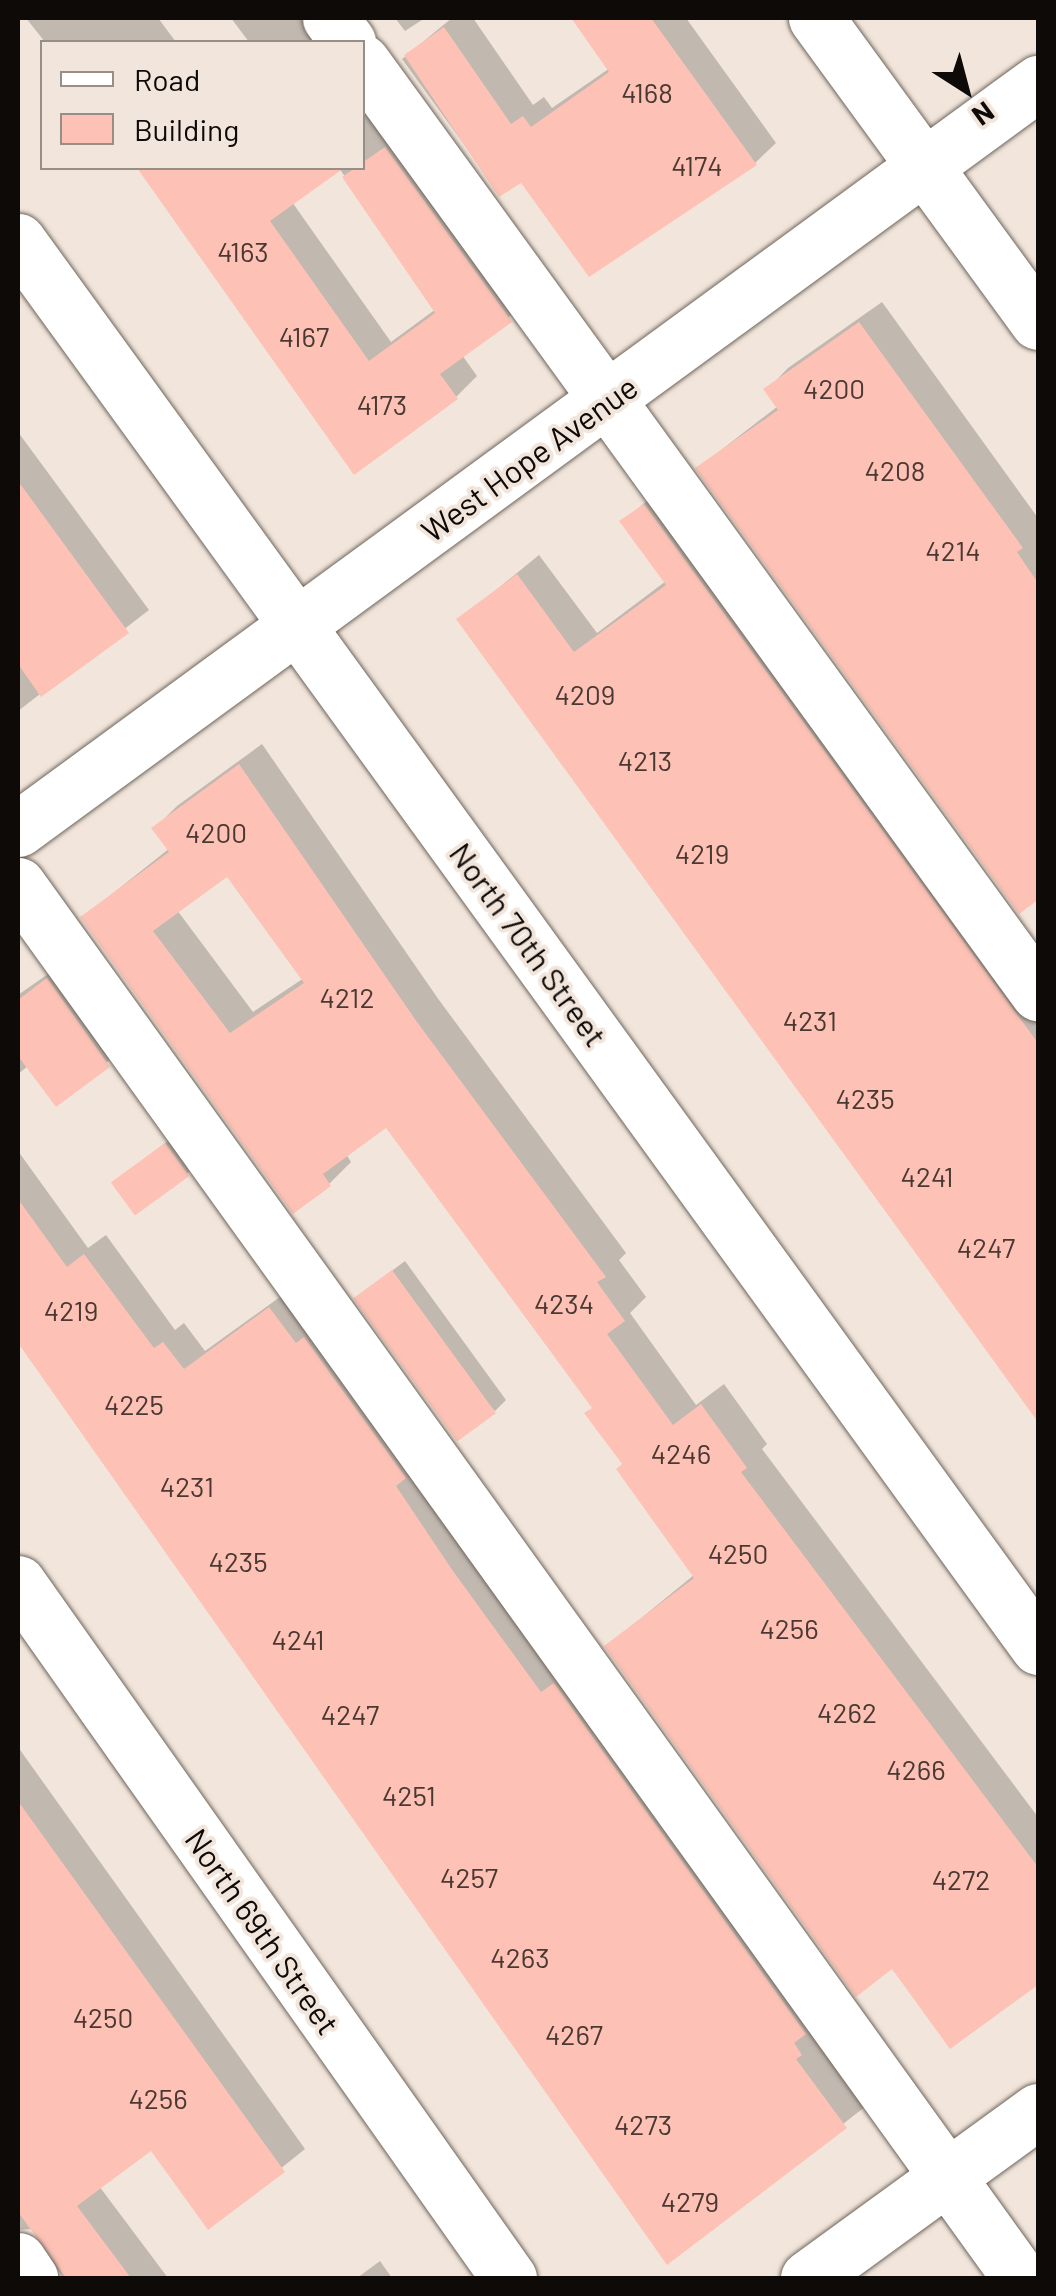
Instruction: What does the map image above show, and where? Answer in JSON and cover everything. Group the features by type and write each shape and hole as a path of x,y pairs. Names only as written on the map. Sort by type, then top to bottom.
{"street":[{"path":"330,18 346,40"},
{"path":"816,18 1038,322"},
{"path":"365,66 1038,993"},
{"name":"West Hope Avenue","path":"18,830 1038,83"},
{"name":"North 70th Street","path":"18,241 1038,1647"},
{"path":"18,885 1020,2278"},
{"name":"North 69th Street","path":"18,1583 508,2278"},
{"path":"808,2278 1038,2111"},
{"path":"18,2260 30,2278"}],"building":[{"path":"571,18 651,18 757,165 589,277 521,183 499,197 404,55 444,27 511,124 523,116 531,127 609,72"},
{"path":"385,147 512,322 440,374 458,399 354,475 138,170 341,170 270,221 369,361 435,313 342,177 352,170 365,170 365,161"},
{"path":"859,322 1023,548 1017,552 1038,583 1038,900 1019,914 695,468 778,410 763,389"},
{"path":"18,481 129,633 41,697 18,664"},
{"path":"644,504 1038,1043 1038,1422 456,619 517,574 574,652 666,585 619,521"},
{"path":"239,764 417,1022 606,1277 597,1282 625,1321 607,1334 673,1425 701,1404 747,1468 741,1472 1038,1867 1038,1985 950,2049 892,1969 856,1997 604,1646 694,1578 616,1469 622,1464 584,1413 592,1408 386,1128 323,1174 331,1186 293,1214 80,917 169,852 151,828","holes":["227,877 304,983 230,1033 153,931"]},
{"path":"47,978 110,1067 56,1107 18,1056 18,1000"},
{"path":"165,1143 189,1176 135,1216 111,1182"},
{"path":"18,1199 67,1267 84,1254 154,1348 163,1342 184,1369 269,1307 296,1343 304,1337 406,1478 396,1486 453,1571 541,1692 554,1683 806,2034 794,2043 802,2055 796,2059 847,2128 667,2265 18,1343"},
{"path":"392,1270 496,1413 457,1441 353,1298"},
{"path":"18,1801 285,2172 208,2230 151,2151 77,2206 131,2278 66,2278 18,2212"}]}
